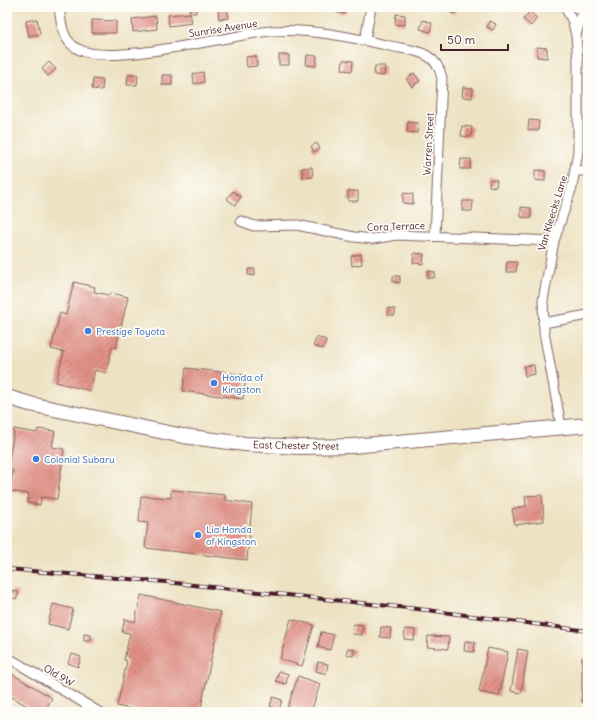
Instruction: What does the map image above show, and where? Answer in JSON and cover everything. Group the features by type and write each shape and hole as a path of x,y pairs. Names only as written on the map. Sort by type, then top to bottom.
{"main road":[{"name":"East Chester Street","path":"7,397 30,404 183,436 245,444 300,447 352,446 588,424"}],"street":[{"name":"Sunrise Avenue","path":"59,7 65,38 78,50 88,53 109,54 148,51 276,31 313,32 365,40 421,52 431,57"},
{"path":"365,40 371,7"},
{"name":"Van Kleecks Lane","path":"562,426 543,323 543,300 554,241 572,187 576,171 578,152 578,61 576,36 573,22 565,7"},
{"path":"576,36 584,7"},
{"name":"Warren Street","path":"431,57 440,67 442,78 435,236"},
{"path":"576,171 588,171"},
{"name":"Cora Terrace","path":"241,221 254,226 297,226 354,237 373,239 396,235 554,241"},
{"path":"543,323 588,315"},
{"name":"Old 9W","path":"7,657 100,712"}],"building":[{"path":"189,7 196,7 196,13 190,13"},
{"path":"253,7 263,7 263,10 253,11"},
{"path":"337,7 347,7 345,14 335,12"},
{"path":"450,7 457,8 454,14 448,11"},
{"path":"227,8 229,18 219,19 218,9"},
{"path":"530,12 537,18 531,26 523,19"},
{"path":"190,13 192,23 169,26 168,15"},
{"path":"396,14 405,15 405,25 395,24"},
{"path":"156,16 157,29 133,32 132,19"},
{"path":"37,19 40,34 29,36 26,21"},
{"path":"92,20 116,21 116,33 92,33"},
{"path":"423,20 432,23 430,32 420,29"},
{"path":"489,21 496,24 493,30 487,27"},
{"path":"537,47 547,48 547,58 537,57"},
{"path":"279,55 289,55 289,65 279,65"},
{"path":"307,55 317,56 316,66 306,65"},
{"path":"256,56 257,66 247,67 246,57"},
{"path":"343,60 353,61 352,71 342,70"},
{"path":"49,62 56,69 48,76 42,69"},
{"path":"375,66 385,66 384,76 374,75"},
{"path":"203,72 204,82 194,84 193,74"},
{"path":"414,73 420,81 412,87 406,79"},
{"path":"128,75 138,75 137,85 127,85"},
{"path":"162,75 172,75 172,85 162,85"},
{"path":"93,79 103,80 102,90 92,89"},
{"path":"463,87 473,88 472,98 462,97"},
{"path":"529,120 539,121 538,131 528,130"},
{"path":"408,122 418,123 417,133 407,132"},
{"path":"462,126 472,127 471,137 461,136"},
{"path":"317,143 320,149 314,152 311,146"},
{"path":"461,159 471,159 470,169 460,169"},
{"path":"312,167 313,177 303,178 302,168"},
{"path":"535,170 545,171 545,181 535,180"},
{"path":"490,179 497,180 496,187 489,186"},
{"path":"233,191 241,197 235,205 227,199"},
{"path":"348,191 358,191 358,201 348,201"},
{"path":"403,193 413,194 413,204 403,203"},
{"path":"463,201 473,201 472,211 462,211"},
{"path":"521,207 531,208 531,218 521,217"},
{"path":"414,253 424,254 423,264 413,263"},
{"path":"361,254 362,264 352,266 351,256"},
{"path":"507,262 517,262 516,272 506,272"},
{"path":"248,269 255,269 255,276 248,275"},
{"path":"428,271 435,272 434,278 427,278"},
{"path":"393,276 400,276 400,283 393,282"},
{"name":"Prestige Toyota","path":"74,282 95,287 94,292 109,295 111,293 128,297 116,348 112,347 106,373 95,370 90,391 56,382 64,352 51,349 60,313 66,315"},
{"path":"388,308 395,309 395,315 388,315"},
{"path":"317,337 326,340 323,349 313,346"},
{"path":"534,365 535,374 525,376 524,366"},
{"name":"Honda of Kingston","path":"186,368 246,375 243,399 183,391"},
{"name":"Colonial Subaru","path":"14,429 37,433 38,429 55,431 52,447 64,449 57,499 41,497 40,505 27,503 29,494 10,491 13,471 8,469"},
{"name":"Lia Honda of Kingston","path":"171,490 225,495 225,500 252,504 247,560 145,548 148,523 139,522 141,496 171,498"},
{"path":"542,495 544,521 515,525 512,509 526,506 525,496"},
{"path":"13,590 19,593 16,599 10,596"},
{"path":"141,595 221,612 200,712 144,712 117,706 127,661 124,660 130,633 122,632 125,619 135,622"},
{"path":"53,604 73,609 68,629 48,624"},
{"path":"291,619 314,625 302,666 280,659"},
{"path":"354,624 363,625 362,635 352,634"},
{"path":"381,627 391,628 390,638 380,637"},
{"path":"405,629 415,630 414,640 404,639"},
{"path":"321,632 334,635 330,650 318,647"},
{"path":"84,634 91,635 91,641 84,641"},
{"path":"428,636 449,637 448,649 427,647"},
{"path":"465,641 475,642 474,652 464,651"},
{"path":"348,648 355,650 353,656 346,654"},
{"path":"488,648 508,652 499,696 479,692"},
{"path":"518,649 528,651 521,693 511,691"},
{"path":"72,654 81,657 78,667 68,663"},
{"path":"582,658 588,659 588,702 582,702"},
{"path":"318,662 328,664 326,674 316,671"},
{"path":"7,671 52,698 44,712 37,712 7,694"},
{"path":"279,671 288,674 286,684 276,681"},
{"path":"298,676 320,684 311,712 286,712"},
{"path":"273,697 282,700 279,710 270,706"}],"railway":[{"path":"7,569 166,582 427,610 588,631"}],"place":[{"name":"Prestige Toyota","path":"88,331"},
{"name":"Honda of Kingston","path":"214,383"},
{"name":"Colonial Subaru","path":"36,459"},
{"name":"Lia Honda of Kingston","path":"198,535"}]}
